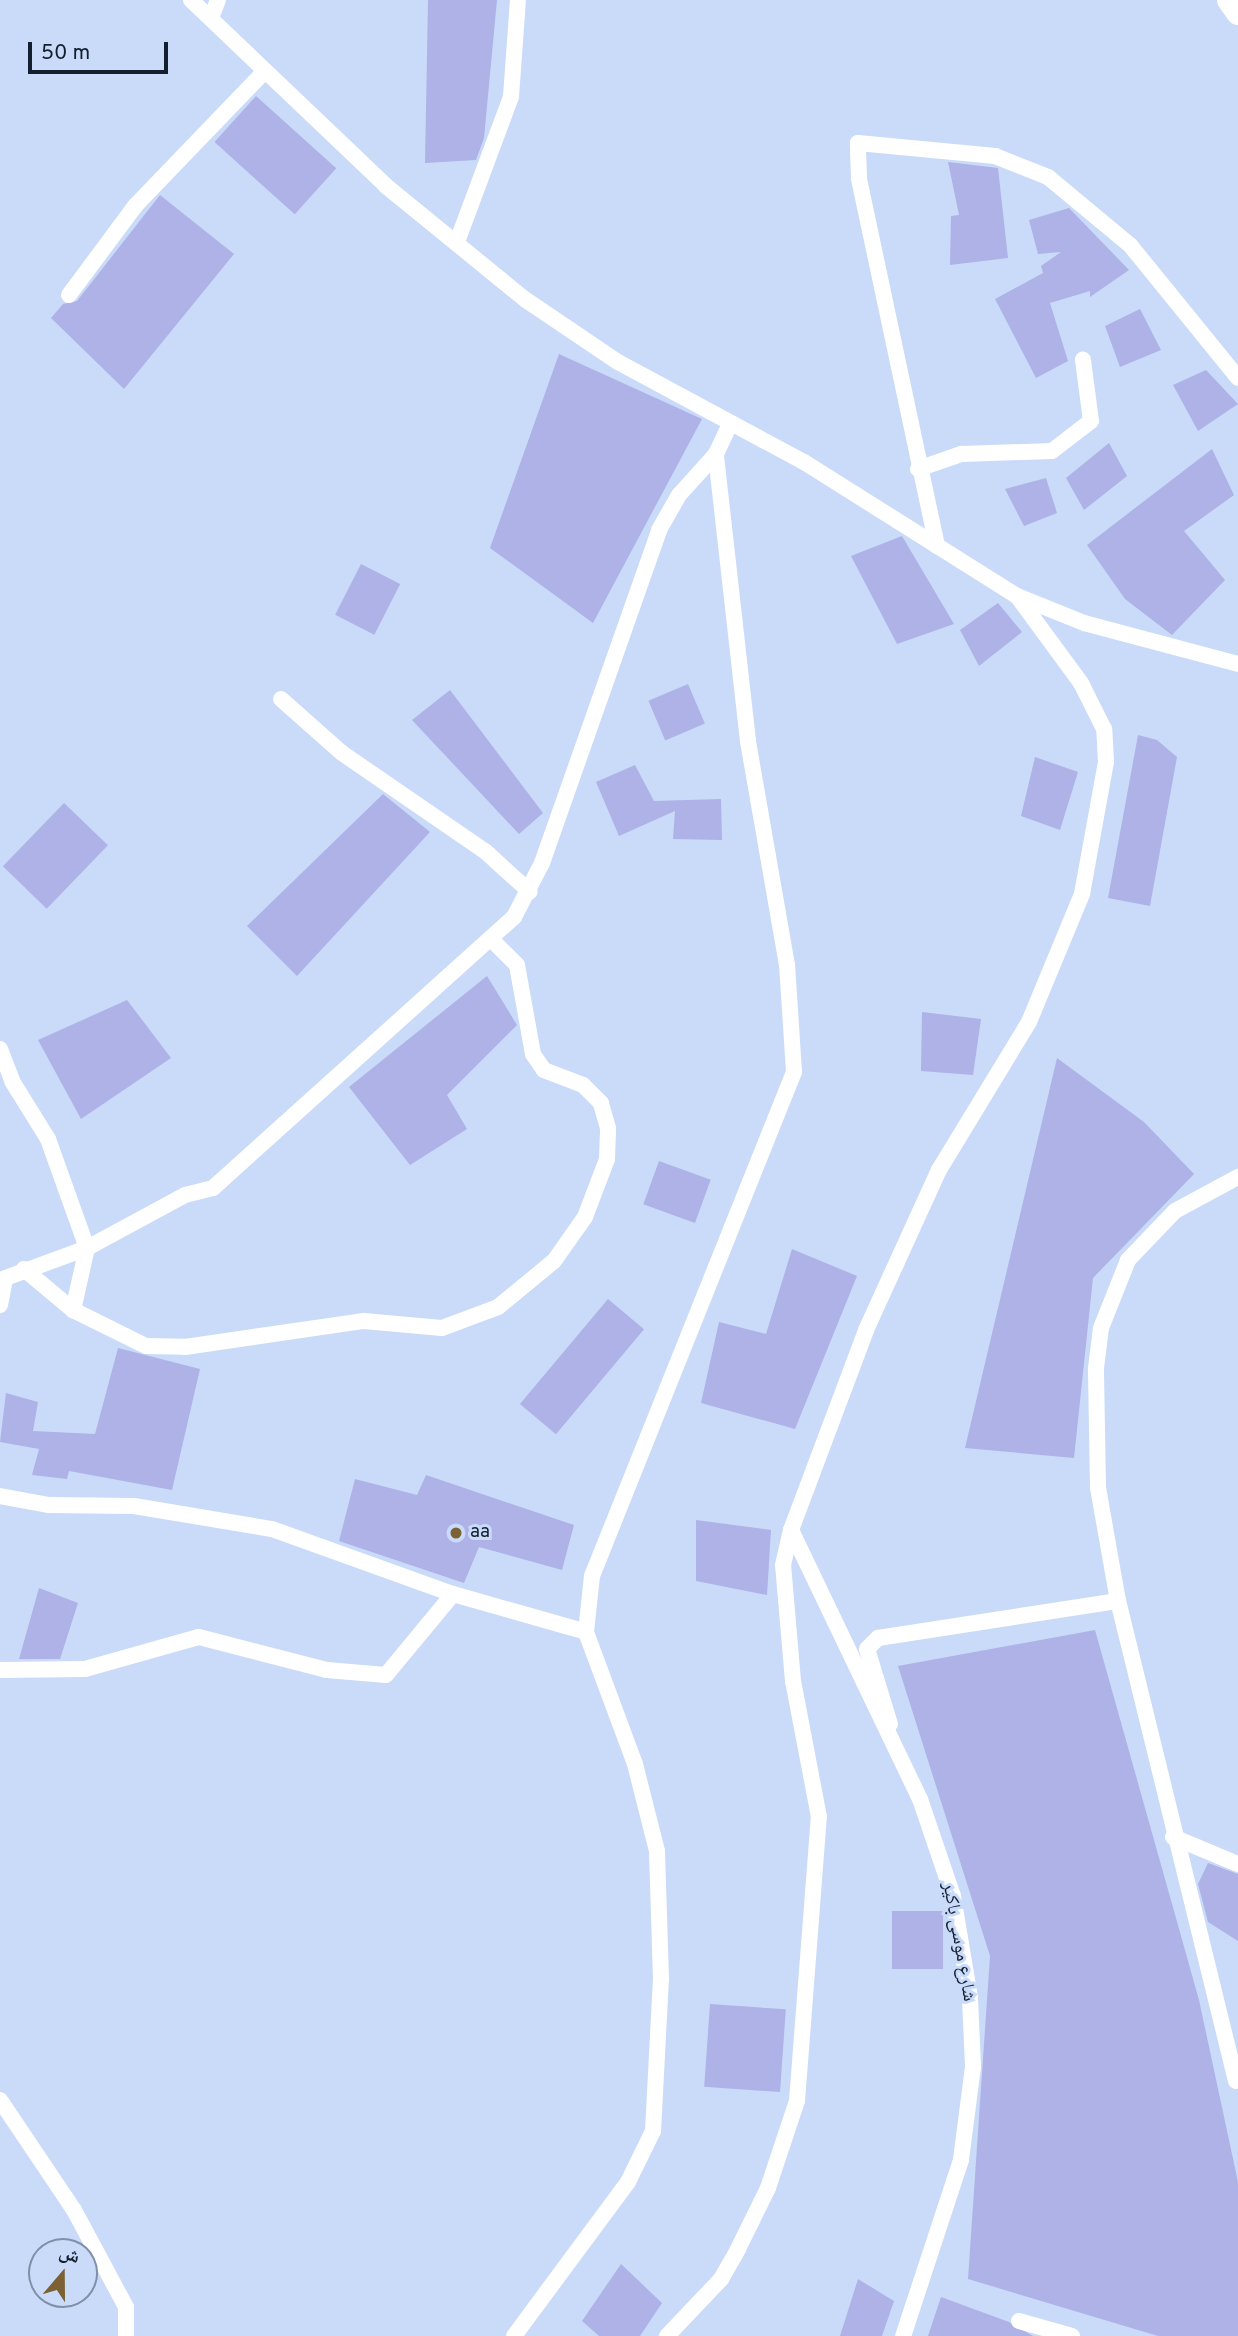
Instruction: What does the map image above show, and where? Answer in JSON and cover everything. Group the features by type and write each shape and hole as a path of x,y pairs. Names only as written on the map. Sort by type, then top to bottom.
{"main road":[{"path":"1228,0 1238,13"}],"street":[{"path":"191,0 386,186 578,337 937,545 1017,596 1084,622 1238,664"},
{"path":"211,18 218,0"},
{"path":"457,242 511,97 518,0"},
{"path":"69,295 135,206 264,72"},
{"path":"937,545 918,469 859,178 856,146 861,142 995,156 1048,177 1130,245 1238,378"},
{"path":"918,469 979,451 1028,456 1052,451 1091,421 1083,360"},
{"path":"0,1306 2,1279 87,1248 184,1195 213,1188 491,939 530,892 659,530 679,495 716,454 730,424"},
{"path":"514,2336 646,2155 655,2109 657,1851 635,1765 586,1632 592,1576 794,1072 787,965 748,741 716,454"},
{"path":"667,2336 721,2278 738,2249 768,2188 796,2101 819,1817 793,1681 783,1565 791,1530 851,1366 939,1170 1028,1022 1082,894 1106,762 1104,729 1081,683 1017,596"},
{"path":"281,699 342,753 485,852 530,892"},
{"path":"24,1269 74,1310 146,1346 185,1347 364,1321 442,1328 498,1307 554,1261 593,1202 608,1128 601,1102 583,1084 544,1070 533,1054 517,965 491,939"},
{"path":"0,1049 6,1081 48,1139 87,1248 74,1310"},
{"path":"1236,2081 1173,1838 1118,1601 1098,1488 1101,1328 1128,1260 1144,1240 1175,1212 1238,1177"},
{"path":"0,1496 50,1505 145,1507 272,1528 453,1594 586,1632"},
{"name":"شارع موسى باكير","path":"791,1530 920,1799 953,1896 970,1998 973,2067 961,2160 903,2336"},
{"path":"0,1670 85,1669 199,1637 327,1670 386,1675 408,1656 453,1594"},
{"path":"890,1739 867,1649 878,1638 1118,1601"},
{"path":"1173,1838 1238,1864"},
{"path":"0,2100 74,2210 126,2307 126,2336"},
{"path":"1019,2321 1072,2336"}],"building":[{"path":"428,0 497,0 484,138 476,160 425,163"},
{"path":"256,96 336,168 295,214 215,142"},
{"path":"948,162 998,168 1008,258 950,265 951,216 959,215"},
{"path":"160,195 234,254 124,389 51,318 63,304 77,301"},
{"path":"1069,208 1129,270 1090,297 1090,291 1050,303 1068,361 1036,378 995,299 1043,273 1041,266 1061,252 1038,254 1029,220"},
{"path":"1140,309 1161,350 1120,367 1105,326"},
{"path":"559,354 702,419 593,623 490,548"},
{"path":"1206,370 1238,404 1198,431 1173,385"},
{"path":"1109,443 1127,476 1084,510 1066,478"},
{"path":"1212,449 1234,495 1184,531 1225,580 1172,635 1125,599 1087,545"},
{"path":"1046,478 1057,513 1024,526 1005,489"},
{"path":"902,536 954,624 897,644 851,556"},
{"path":"361,564 400,584 374,635 335,615"},
{"path":"998,603 1022,632 979,666 960,630"},
{"path":"688,684 705,724 665,740 648,701"},
{"path":"450,690 543,813 519,834 412,720"},
{"path":"1138,735 1157,740 1177,757 1150,906 1108,898"},
{"path":"1035,757 1078,772 1060,830 1021,816"},
{"path":"635,765 654,801 721,799 722,840 673,839 675,811 619,836 596,782"},
{"path":"383,794 430,832 297,976 247,926"},
{"path":"64,803 108,845 47,909 3,866"},
{"path":"487,976 517,1025 447,1095 467,1129 410,1165 349,1087"},
{"path":"127,1000 171,1058 81,1119 38,1040"},
{"path":"922,1012 981,1019 973,1075 921,1071"},
{"path":"1057,1058 1144,1122 1194,1174 1093,1278 1074,1458 965,1448"},
{"path":"659,1161 711,1180 695,1223 643,1204"},
{"path":"792,1249 857,1276 795,1429 701,1403 719,1322 766,1334"},
{"path":"608,1299 644,1329 556,1434 520,1404"},
{"path":"118,1348 200,1369 172,1490 69,1471 67,1479 32,1475 39,1449 0,1442 6,1393 38,1402 33,1431 95,1434"},
{"name":"aa","path":"426,1475 574,1525 562,1570 479,1547 464,1583 339,1541 355,1479 417,1495"},
{"path":"696,1520 771,1530 767,1595 696,1581"},
{"path":"39,1588 78,1603 60,1659 19,1659"},
{"path":"1095,1630 1199,2000 1238,2182 1238,2336 1158,2336 968,2279 990,1956 898,1666"},
{"path":"1208,1863 1238,1874 1238,1941 1208,1922 1198,1884"},
{"path":"892,1911 943,1911 943,1969 892,1969"},
{"path":"710,2004 786,2009 780,2092 704,2087"},
{"path":"621,2264 662,2303 640,2336 599,2336 582,2321"},
{"path":"858,2279 894,2301 882,2336 840,2336"},
{"path":"941,2297 1009,2322 1033,2336 928,2336"}],"place":[{"name":"aa","path":"456,1533"}]}
